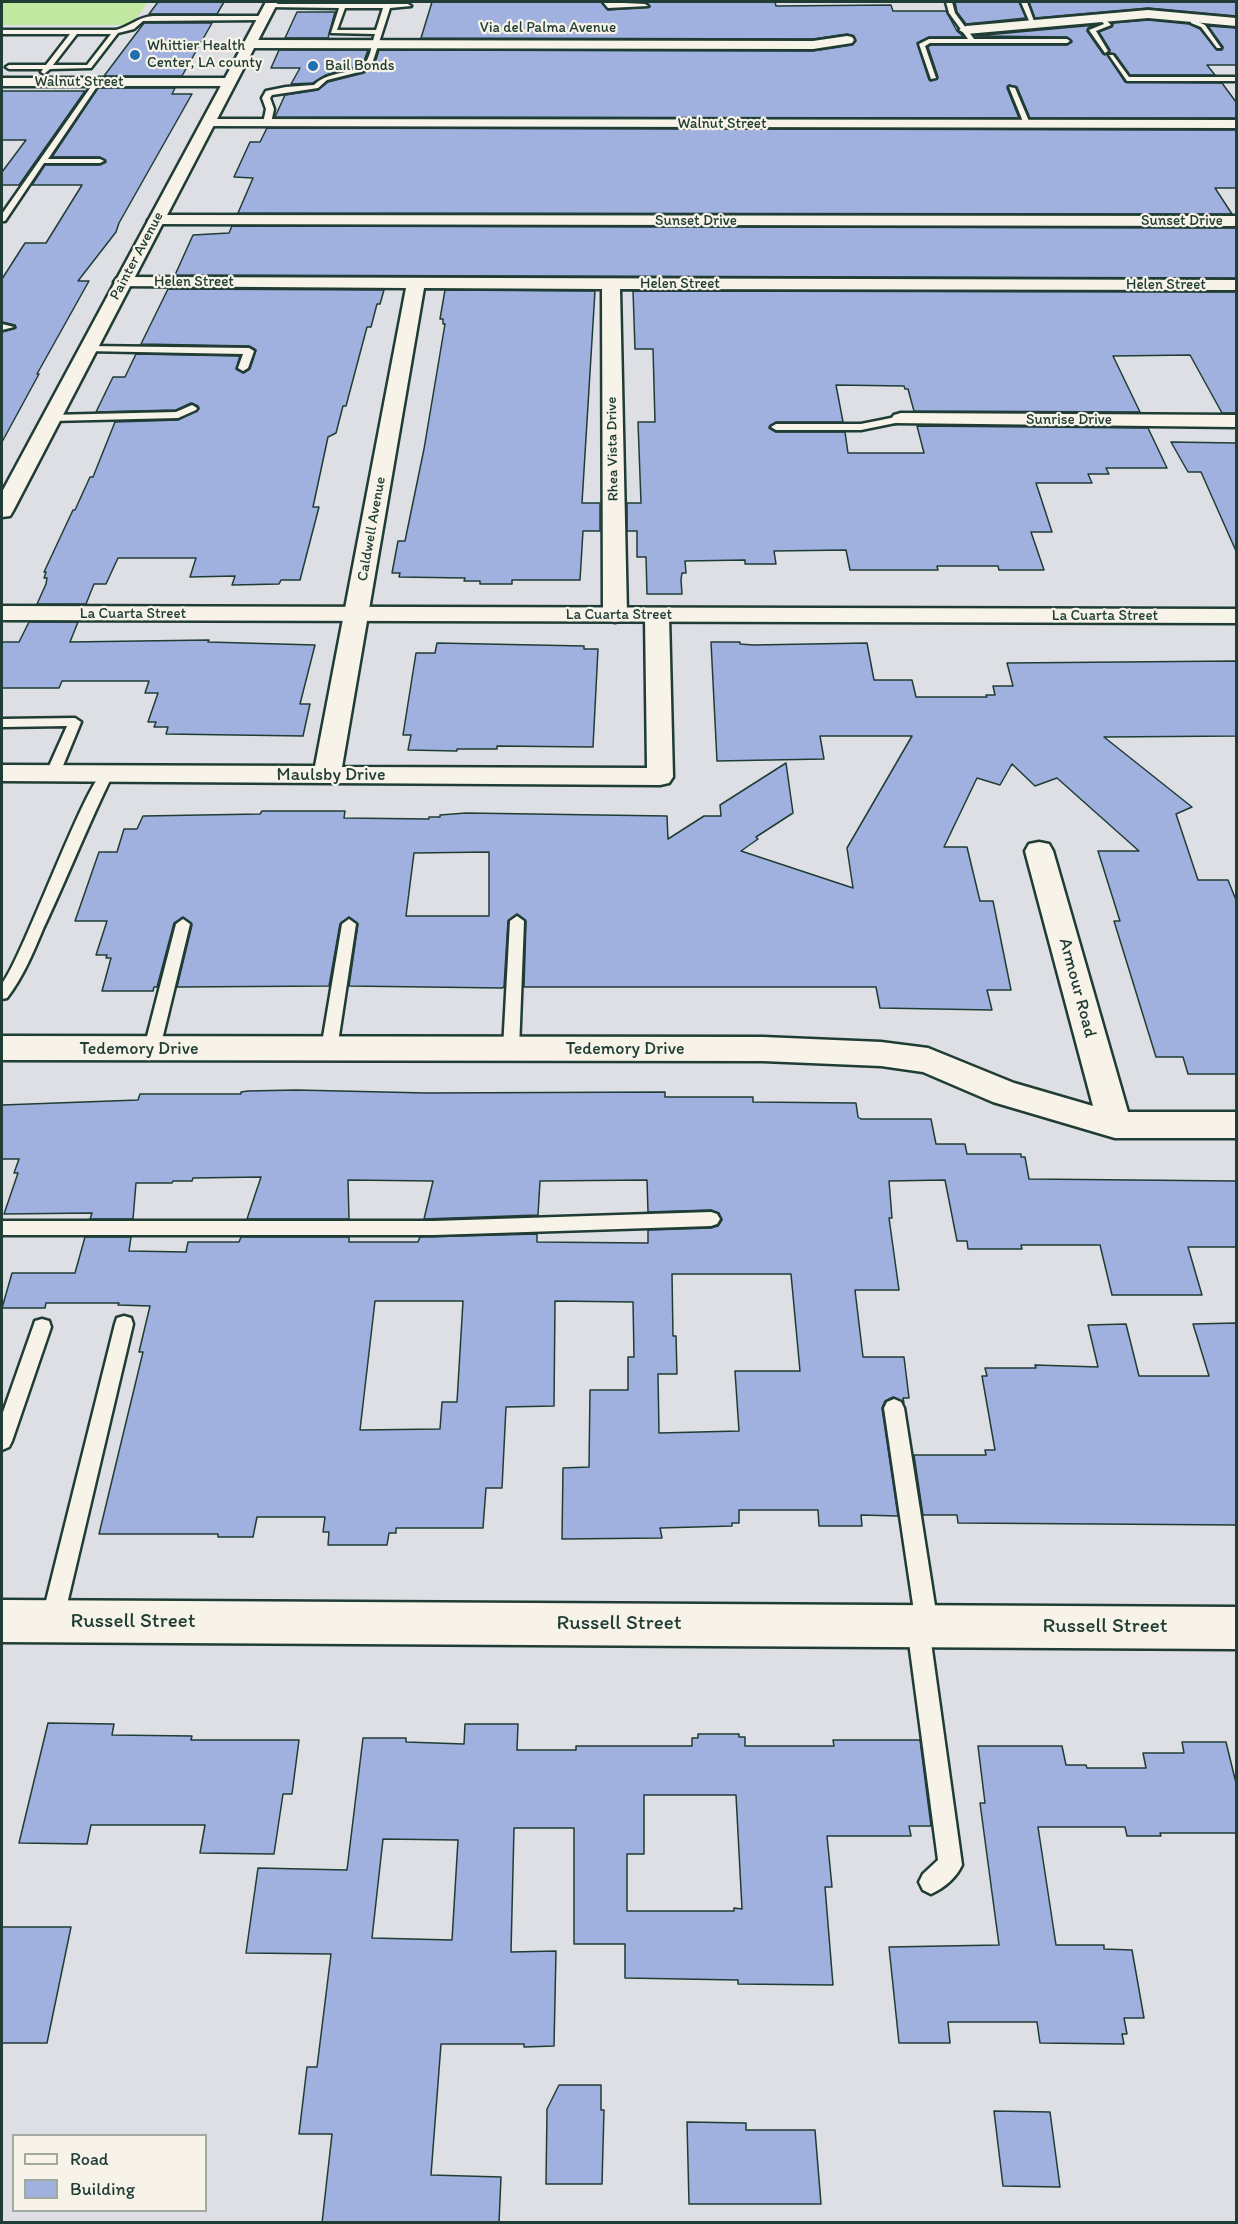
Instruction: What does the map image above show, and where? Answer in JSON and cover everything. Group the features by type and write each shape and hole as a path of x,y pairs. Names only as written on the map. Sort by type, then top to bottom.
{"street":[{"name":"Painter Avenue","path":"4,502 88,349 268,9"},
{"path":"969,35 1033,23 1148,14 1236,21"},
{"name":"Via del Palma Avenue","path":"249,44 377,38 813,45 847,40"},
{"name":"Walnut Street","path":"2,82 229,82"},
{"name":"Walnut Street","path":"208,123 1236,124"},
{"name":"Sunset Drive","path":"156,220 1236,221"},
{"name":"Helen Street","path":"123,282 1236,285"},
{"name":"Caldwell Avenue","path":"327,775 416,283"},
{"name":"Rhea Vista Drive","path":"611,283 615,615"},
{"name":"Sunrise Drive","path":"902,419 1236,421"},
{"name":"La Cuarta Street","path":"2,613 1236,616"},
{"name":"Maulsby Drive","path":"2,773 660,777 657,616"},
{"name":"Armour Road","path":"1039,851 1115,1125"},
{"name":"Tedemory Drive","path":"2,1048 763,1049 881,1054 928,1060 1005,1093 1115,1125 1236,1125"},
{"name":"Russell Street","path":"2,1621 1236,1628"}],"lane":[{"path":"606,2 608,6 645,6"},
{"path":"949,2 950,14 969,35"},
{"path":"1024,2 1033,23"},
{"path":"343,6 333,32 377,38"},
{"path":"267,123 270,109 266,98 269,93 286,89 316,87 325,78 361,70 370,61 387,6"},
{"path":"2,32 116,32 132,28 141,19 268,9 408,6"},
{"path":"1193,17 1193,22 1203,26 1219,47"},
{"path":"1103,19 1108,25 1092,30 1127,79 1236,79"},
{"path":"36,82 75,32"},
{"path":"9,67 89,68 116,32"},
{"path":"933,78 921,45 929,41 969,35 1067,41"},
{"path":"2,219 97,82"},
{"path":"1011,88 1028,124"},
{"path":"42,161 100,161"},
{"path":"88,349 249,351 243,368"},
{"path":"51,418 178,415 192,408"},
{"path":"776,427 861,427 902,419"},
{"path":"2,723 75,722 53,773"},
{"path":"2,994 12,981 106,774"},
{"path":"511,1049 517,921"},
{"path":"152,1048 183,924"},
{"path":"329,1049 349,924"},
{"path":"2,1228 434,1228 711,1219"},
{"path":"52,1621 124,1324"},
{"path":"2,1441 42,1327"},
{"path":"894,1408 923,1626 950,1865 931,1882"}],"green space":[{"path":"2,2 148,2 131,25 2,25"}],"building":[{"path":"158,2 224,2 217,14 149,14"},
{"path":"432,2 601,2 608,10 650,7 646,2 775,2 776,6 891,5 893,11 946,11 957,31 964,37 929,37 917,43 931,81 938,77 928,47 931,45 1067,45 1072,42 1067,37 974,36 1096,25 1088,28 1087,31 1103,54 1107,54 1125,82 1222,83 1236,102 1236,118 1030,118 1017,87 1009,85 1007,88 1019,118 275,117 285,95 318,90 328,82 364,73 375,63 379,50 813,51 852,45 856,41 854,36 847,34 813,39 421,38"},
{"path":"955,2 1019,2 1026,18 966,24 957,12"},
{"path":"1029,2 1236,2 1236,16 1148,8 1035,18"},
{"path":"297,12 335,12 328,38 285,38"},
{"path":"1148,20 1189,24 1200,29 1217,50 1222,50 1223,47 1208,26 1236,28 1236,65 1207,65 1215,75 1130,75 1115,54 1109,53 1110,50 1099,32 1112,27 1113,23"},
{"path":"144,23 212,23 182,76 104,76"},
{"path":"279,50 368,50 364,61 355,67 326,75 313,83 291,84 300,68 271,68"},
{"path":"98,88 175,88 172,94 192,94 116,232 78,281 89,281 2,442 2,332 16,328 15,325 2,322 2,279 25,243 46,243 82,185 32,185 45,165 100,165 106,162 100,157 52,157"},
{"path":"2,91 85,91 19,185 2,185 2,172 26,140 2,140"},
{"path":"267,128 1236,130 1236,188 1215,188 1232,214 238,213 253,178 234,177 250,142 260,142"},
{"path":"232,226 1236,228 1236,278 175,275 193,235 229,233"},
{"path":"168,289 384,290 380,304 377,304 371,327 367,327 346,406 343,406 336,433 328,437 313,507 319,507 300,580 281,580 279,584 232,585 235,576 190,577 196,558 118,558 106,584 94,584 86,604 37,604 46,584 47,578 44,578 46,572 44,572 90,477 93,477 115,422 178,420 199,409 191,403 176,410 96,412 113,377 125,377 136,354 240,356 236,369 244,373 250,369 256,350 249,346 141,344"},
{"path":"445,290 595,291 582,503 600,503 600,531 583,531 580,580 512,580 512,584 480,584 480,581 464,581 465,578 399,577 400,573 392,573 398,541 405,541 424,449 445,324 443,324 443,319 440,319"},
{"path":"633,291 1236,292 1236,413 1222,413 1190,355 1113,356 1140,412 914,411 908,389 904,386 836,385 843,422 776,422 769,428 776,432 845,432 848,453 924,453 917,426 1148,428 1167,468 1106,468 1109,474 1088,474 1092,483 1036,483 1052,532 1031,532 1044,570 999,570 998,566 937,566 938,570 850,570 846,550 774,551 776,564 745,564 745,560 685,561 686,573 682,573 681,580 682,594 647,594 646,557 637,557 637,531 627,531 627,503 641,503 638,422 655,422 653,349 635,349"},
{"path":"1171,442 1236,443 1236,551 1201,472 1188,472"},
{"path":"29,622 78,622 70,642 209,640 208,642 315,645 300,704 310,704 303,736 166,734 168,727 154,727 156,722 148,722 158,693 145,693 149,681 62,681 59,688 2,688 2,642 19,642"},
{"path":"711,642 740,642 740,644 753,645 867,643 874,680 912,680 916,697 995,695 993,686 1013,686 1007,663 1236,661 1236,736 1104,737 1192,807 1176,814 1198,880 1228,880 1236,900 1236,1074 1188,1074 1183,1057 1156,1057 1114,921 1120,921 1098,851 1139,851 1057,778 1035,786 1012,764 1000,785 977,778 944,847 967,847 980,901 993,901 1011,990 987,990 992,1010 880,1008 876,987 524,987 526,921 517,914 508,921 504,987 502,988 349,986 358,924 349,917 340,924 329,986 177,987 192,925 183,917 174,923 157,987 154,987 153,991 102,991 111,958 106,958 107,955 96,955 107,921 75,921 99,852 117,852 124,829 137,829 143,816 260,814 262,811 345,811 344,818 429,819 429,817 440,817 440,815 466,813 667,816 668,839 704,816 721,816 720,805 786,763 793,813 756,837 758,839 741,851 853,888 847,848 912,736 820,736 824,759 717,761","holes":["489,852 489,916 406,916 414,853"]},
{"path":"437,643 584,646 584,649 598,649 593,747 497,746 497,749 457,749 457,751 408,750 411,735 403,735 416,653 435,653"},
{"path":"241,1092 665,1092 665,1097 753,1097 753,1102 856,1103 858,1117 861,1119 931,1119 936,1144 965,1144 967,1154 1021,1154 1021,1157 1025,1157 1029,1179 1236,1181 1236,1247 1188,1247 1202,1295 1112,1295 1100,1245 1021,1245 1022,1249 968,1249 967,1241 957,1241 945,1180 889,1181 892,1218 889,1218 899,1290 855,1290 863,1357 904,1357 909,1398 903,1398 904,1403 893,1397 885,1401 882,1408 898,1516 861,1515 862,1526 819,1526 818,1510 739,1510 739,1523 732,1523 732,1526 660,1528 662,1538 562,1539 563,1468 589,1467 590,1390 628,1390 628,1357 634,1357 633,1302 555,1301 554,1406 506,1407 502,1488 486,1488 483,1528 396,1528 396,1533 389,1533 387,1545 328,1545 329,1532 323,1532 325,1517 257,1517 253,1537 218,1537 218,1534 99,1534 143,1352 139,1352 150,1306 118,1305 119,1303 46,1303 45,1308 2,1308 12,1273 75,1273 85,1237 131,1237 129,1251 186,1252 188,1242 239,1242 241,1237 349,1237 349,1242 418,1242 420,1237 537,1234 537,1242 648,1243 648,1230 711,1228 718,1226 722,1220 719,1213 711,1210 648,1212 647,1180 540,1181 538,1215 424,1219 433,1181 348,1180 349,1219 247,1219 261,1177 193,1178 192,1181 173,1181 172,1183 136,1183 133,1219 90,1219 92,1213 4,1214 18,1173 14,1173 19,1159 2,1159 2,1105 138,1100 140,1094 241,1094","holes":["672,1274 791,1274 800,1371 735,1371 739,1431 659,1433 658,1374 677,1374 676,1336 673,1336","375,1301 463,1301 457,1402 442,1402 440,1429 360,1430"]},
{"path":"1236,1323 1236,1525 958,1523 957,1515 923,1515 914,1455 986,1455 985,1450 995,1450 982,1376 987,1376 985,1368 1036,1368 1035,1365 1098,1367 1088,1325 1126,1324 1139,1376 1209,1376 1193,1324"},
{"path":"48,1723 114,1724 112,1735 192,1736 191,1740 299,1740 292,1794 283,1794 274,1854 200,1853 205,1825 91,1825 87,1844 19,1843"},
{"path":"465,1724 518,1724 517,1750 576,1750 576,1746 692,1746 692,1738 698,1738 698,1734 739,1734 739,1737 745,1737 745,1746 834,1746 833,1740 920,1740 931,1826 909,1826 911,1836 827,1836 832,1887 825,1887 833,1985 738,1984 738,1980 625,1978 625,1944 574,1944 574,1828 514,1828 511,1952 556,1951 554,2046 441,2044 431,2175 501,2177 499,2223 322,2223 332,2134 299,2134 307,2067 317,2067 331,1954 246,1953 258,1868 347,1870 363,1738 406,1738 406,1742 464,1744","holes":["644,1795 736,1795 742,1909 734,1908 734,1911 627,1911 627,1854 644,1854","383,1839 458,1840 452,1940 372,1938"]},
{"path":"1182,1742 1226,1742 1236,1783 1236,1833 1160,1833 1161,1836 1127,1836 1125,1827 1038,1827 1056,1945 1104,1945 1104,1949 1132,1950 1144,2018 1124,2018 1127,2034 1122,2034 1124,2044 1040,2043 1037,2022 948,2022 950,2043 899,2043 889,1947 999,1945 980,1803 985,1803 978,1746 1062,1746 1066,1765 1086,1765 1087,1768 1146,1768 1143,1753 1184,1753"},
{"path":"2,1927 71,1927 47,2043 2,2043"},
{"path":"559,2085 601,2085 601,2110 604,2110 602,2184 546,2184 547,2109"},
{"path":"994,2111 1050,2112 1060,2187 1003,2186"},
{"path":"687,2122 746,2123 746,2130 815,2130 821,2204 689,2204"}],"place":[{"name":"Whittier Health Center, LA county","path":"135,55"},
{"name":"Bail Bonds","path":"313,66"}]}
